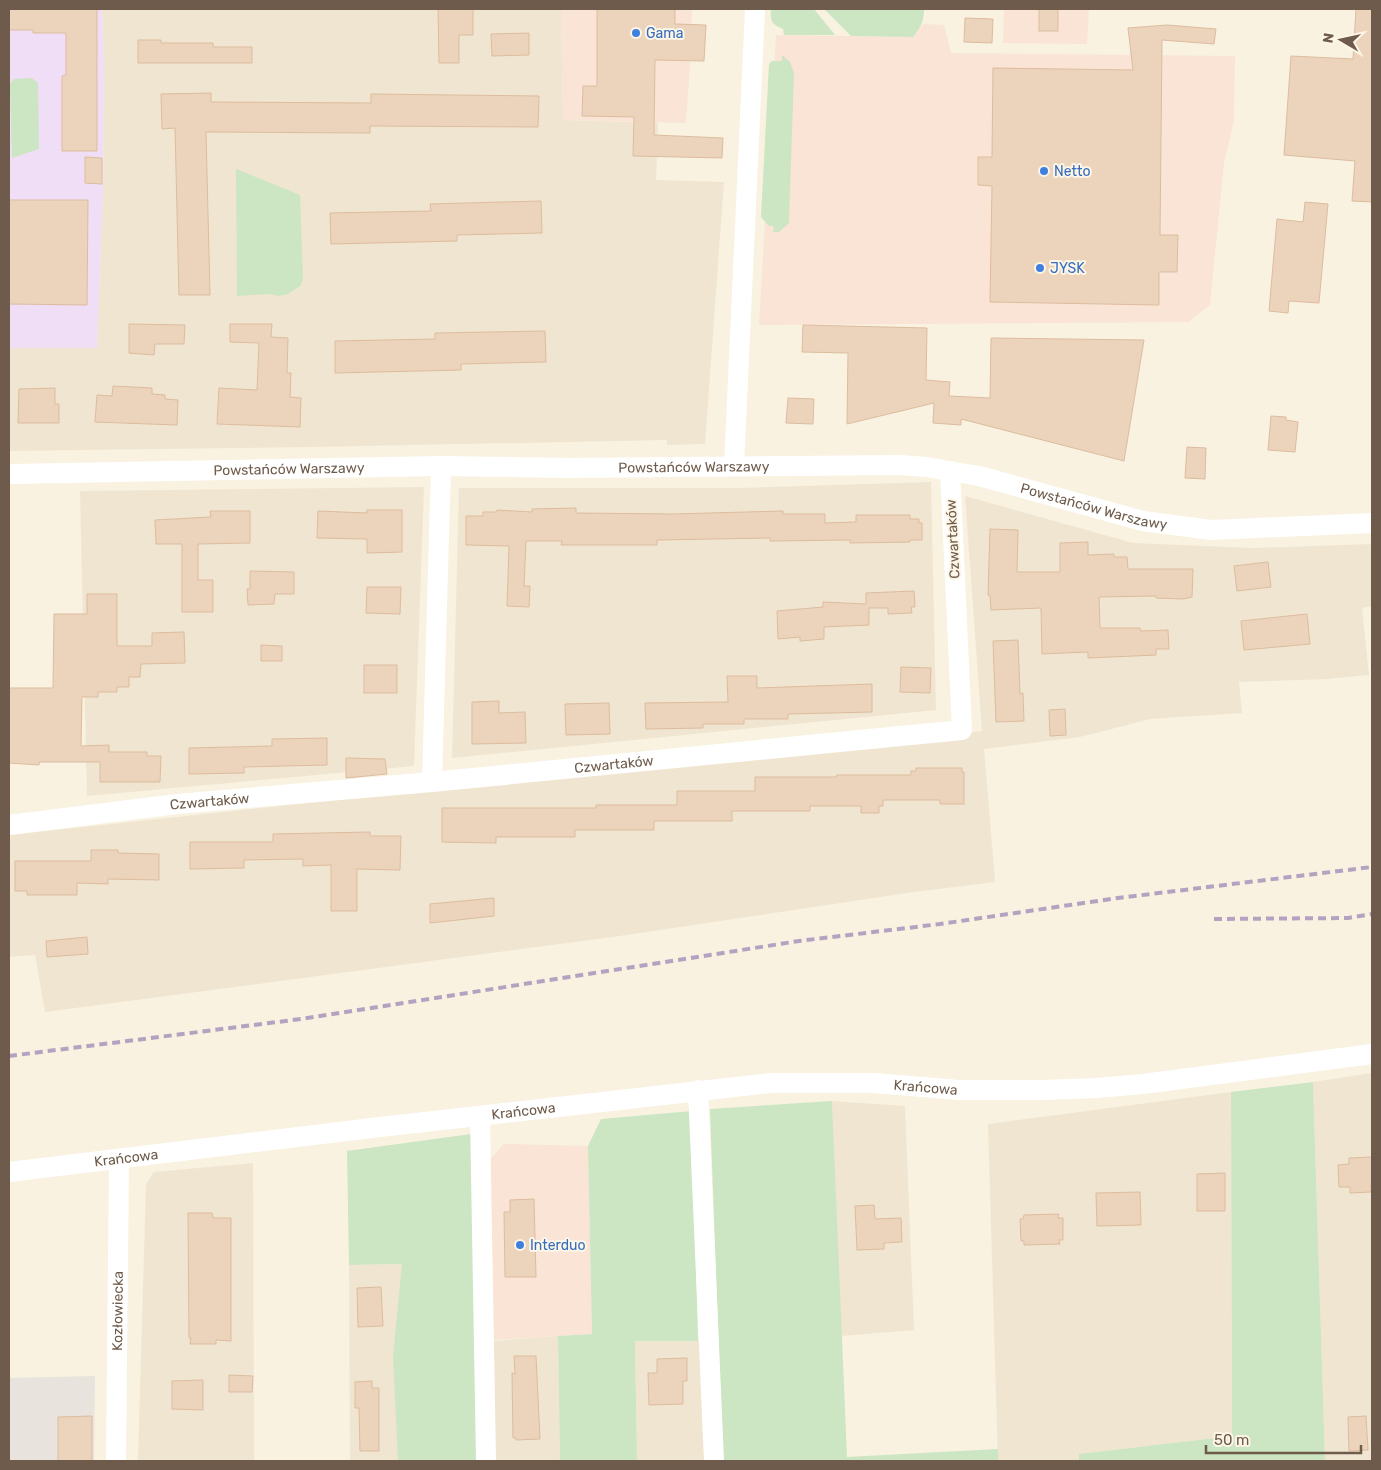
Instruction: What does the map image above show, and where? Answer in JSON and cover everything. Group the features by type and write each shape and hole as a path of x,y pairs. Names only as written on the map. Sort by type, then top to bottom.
{"street":[{"path":"734,466 755,9"},
{"name":"Powstańców Warszawy","path":"9,474 441,466 567,468 898,465 979,476 1143,521 1211,530 1372,523"},
{"path":"432,782 441,466"},
{"name":"Czwartaków","path":"9,826 177,804 432,782 962,730 950,471"},
{"name":"Krańcowa","path":"9,1172 698,1090 771,1083 874,1083 959,1090 1096,1088 1143,1084 1372,1054"},
{"path":"698,1090 714,1461"},
{"name":"Krańcowa","path":"480,1116 486,1461"},
{"name":"Kozłowiecka","path":"116,1461 119,1160"}],"shaded area":[{"path":"9,9 102,9 104,63 103,191 97,348 9,348"},
{"path":"102,9 561,9 563,120 658,123 656,180 724,182 705,444 667,445 667,440 9,451 9,348 97,348 103,191 104,63"},
{"path":"561,9 692,9 686,123 563,120"},
{"path":"1004,9 1089,9 1087,44 1003,43"},
{"path":"923,24 944,25 951,53 1235,56 1234,121 1224,162 1210,305 1188,322 759,325 776,35 913,37"},
{"path":"931,482 936,710 452,758 459,488 736,488"},
{"path":"424,487 414,766 87,796 80,491"},
{"path":"965,496 1133,543 1252,548 1372,544 1372,606 1362,608 1369,675 1327,679 1239,682 1242,713 1150,719 1080,737 984,749 995,882 914,892 613,937 45,1012 35,955 9,957 9,835 982,731"},
{"path":"1372,1073 1372,1461 1325,1461 1313,1082"},
{"path":"1231,1092 1232,1436 1079,1454 1079,1461 998,1461 988,1124"},
{"path":"832,1101 905,1106 914,1330 841,1336"},
{"path":"504,1144 588,1146 592,1334 492,1340 490,1159"},
{"path":"253,1163 254,1461 138,1461 146,1184 154,1172"},
{"path":"402,1264 401,1461 350,1461 349,1265"},
{"path":"558,1336 560,1461 494,1461 492,1341"},
{"path":"719,1340 723,1461 637,1461 635,1341"},
{"path":"95,1376 94,1461 9,1461 9,1378"}],"green space":[{"path":"771,9 814,9 835,35 784,35 783,29 776,26 773,22"},
{"path":"824,9 924,9 921,24 913,37 851,36"},
{"path":"782,55 790,62 794,73 789,223 779,232 773,232 774,226 769,226 761,217 769,64 772,61 782,61"},
{"path":"32,78 38,83 39,149 12,158 10,84 14,79"},
{"path":"236,169 300,195 303,280 300,286 288,294 279,296 270,294 237,296"},
{"path":"1313,1082 1325,1461 1079,1461 1079,1454 1232,1436 1231,1092"},
{"path":"832,1101 847,1457 998,1449 998,1461 723,1461 710,1109"},
{"path":"692,1111 698,1341 635,1341 637,1461 560,1461 558,1336 592,1334 588,1146 601,1119"},
{"path":"471,1134 478,1460 398,1461 393,1356 402,1264 349,1265 347,1151"}],"building":[{"path":"9,9 97,9 97,151 62,151 62,76 66,75 66,33 33,33 33,30 9,30"},
{"path":"438,9 473,9 473,35 459,35 459,63 439,63"},
{"path":"597,9 675,9 675,24 706,25 704,61 655,60 654,135 723,138 722,158 633,156 634,117 582,116 583,86 597,86"},
{"path":"1039,9 1058,9 1058,31 1039,31"},
{"path":"1356,9 1372,9 1372,202 1352,201 1355,161 1284,155 1291,56 1353,59"},
{"path":"965,18 993,19 992,43 964,42"},
{"path":"1167,25 1216,29 1214,44 1162,40 1160,235 1178,235 1177,272 1159,272 1159,305 990,302 992,186 978,185 978,157 992,157 993,68 1133,70 1128,28"},
{"path":"529,33 529,55 492,56 491,34"},
{"path":"138,40 161,40 161,43 213,43 213,47 252,47 252,63 138,63"},
{"path":"211,93 211,102 371,103 371,94 539,96 538,127 370,126 370,133 206,132 210,295 179,295 175,128 162,129 161,94"},
{"path":"85,157 102,158 102,184 85,183"},
{"path":"9,200 88,200 87,305 9,304"},
{"path":"541,201 542,233 457,235 457,241 331,244 330,213 431,211 430,204"},
{"path":"1305,202 1328,204 1319,303 1289,301 1288,313 1269,311 1277,219 1303,222"},
{"path":"129,324 185,325 184,344 155,344 154,355 129,353"},
{"path":"230,324 272,324 271,337 288,338 287,373 291,373 290,397 301,398 300,427 217,424 219,388 257,390 259,343 230,342"},
{"path":"803,325 927,328 926,380 950,382 949,396 990,398 991,338 1144,340 1124,461 961,419 961,425 933,423 934,403 847,424 848,353 802,352"},
{"path":"545,331 546,362 461,364 461,370 335,373 335,341 435,339 435,333"},
{"path":"113,386 152,388 152,394 165,395 165,399 178,400 177,425 95,422 97,395 112,396"},
{"path":"55,388 55,404 59,404 59,423 18,423 19,389"},
{"path":"788,398 814,399 813,424 786,423"},
{"path":"1271,416 1286,417 1286,420 1298,422 1295,452 1268,450"},
{"path":"1187,447 1206,448 1205,479 1185,478"},
{"path":"576,508 576,513 673,514 783,511 783,514 825,514 825,523 856,522 856,515 910,515 910,519 919,519 919,523 922,523 922,540 850,543 850,540 770,541 770,538 657,540 657,545 561,545 562,541 526,541 524,586 530,586 529,607 507,606 509,546 466,545 466,516 483,516 483,512 497,512 497,510 532,512 532,509"},
{"path":"367,510 402,510 402,552 367,553 367,539 317,538 318,511 367,513"},
{"path":"210,511 250,511 250,543 198,544 198,580 213,580 213,612 182,612 182,544 156,544 155,520 211,517"},
{"path":"990,529 1018,530 1017,572 1060,572 1060,543 1088,542 1088,555 1114,554 1114,557 1127,557 1128,569 1193,569 1192,597 1183,599 1156,598 1156,596 1099,597 1100,628 1140,628 1141,631 1168,630 1169,649 1156,649 1156,655 1088,658 1088,652 1042,654 1041,608 991,610 990,595 988,595"},
{"path":"1268,562 1271,587 1237,591 1234,566"},
{"path":"250,571 294,572 294,594 275,594 274,604 248,605 247,589 250,589"},
{"path":"367,587 401,587 400,614 366,613"},
{"path":"914,591 915,607 911,607 912,613 888,614 888,608 869,608 869,625 824,627 824,639 800,641 800,637 778,639 777,611 823,607 823,602 866,604 866,593"},
{"path":"87,594 117,594 117,646 152,646 152,633 184,632 185,663 141,664 140,677 129,677 129,687 117,687 117,692 98,692 98,697 82,697 81,746 109,745 109,752 147,752 147,756 161,756 160,782 100,782 100,762 39,762 39,765 9,763 9,688 53,688 54,614 87,614"},
{"path":"1307,614 1310,644 1244,650 1241,621"},
{"path":"1018,640 1020,694 1023,693 1024,721 996,722 993,641"},
{"path":"261,645 282,646 282,661 261,661"},
{"path":"364,665 397,665 397,693 364,693"},
{"path":"901,667 931,668 930,693 900,692"},
{"path":"727,676 757,676 757,688 872,684 872,712 788,714 788,719 744,719 744,724 703,724 703,728 646,729 645,703 728,702"},
{"path":"499,701 499,713 525,712 526,743 472,744 472,702"},
{"path":"609,703 610,734 566,735 565,704"},
{"path":"1065,709 1066,735 1050,736 1049,710"},
{"path":"327,738 327,765 244,767 244,773 189,774 189,748 272,746 272,739"},
{"path":"346,758 385,759 387,774 346,778"},
{"path":"916,768 962,768 962,772 964,772 964,804 940,804 940,800 883,800 883,806 879,806 879,813 861,813 861,806 810,806 810,811 732,811 732,821 654,821 654,830 575,830 575,837 496,837 496,843 442,842 442,808 596,808 596,805 677,805 677,791 755,791 755,777 911,775 911,771 916,771"},
{"path":"370,832 370,836 401,836 400,870 357,869 357,911 331,911 331,865 303,866 303,859 244,860 244,868 190,869 190,842 273,842 273,834"},
{"path":"91,850 118,850 118,853 159,854 159,880 108,879 108,884 77,883 77,895 27,895 27,891 15,891 15,861 91,861"},
{"path":"494,898 494,916 430,923 430,904"},
{"path":"87,937 88,954 47,957 46,941"},
{"path":"1372,1157 1371,1192 1350,1193 1350,1187 1339,1187 1338,1165 1349,1164 1349,1158"},
{"path":"1225,1173 1225,1211 1197,1211 1197,1174"},
{"path":"1140,1192 1141,1225 1097,1226 1096,1193"},
{"name":"Interduo","path":"534,1199 536,1277 505,1277 504,1212 510,1212 510,1200"},
{"path":"874,1205 875,1219 901,1218 902,1242 884,1243 884,1249 857,1250 855,1206"},
{"path":"188,1213 212,1213 213,1218 231,1218 231,1341 216,1340 216,1344 190,1344"},
{"path":"1059,1214 1058,1218 1063,1218 1063,1240 1059,1240 1060,1244 1024,1245 1024,1241 1021,1241 1020,1219 1023,1219 1024,1215"},
{"path":"381,1287 383,1326 358,1327 357,1288"},
{"path":"514,1356 536,1356 540,1439 516,1440 516,1438 513,1438 512,1373 515,1374"},
{"path":"687,1358 687,1381 683,1381 683,1404 649,1405 648,1373 657,1373 657,1359"},
{"path":"229,1375 253,1376 252,1392 229,1392"},
{"path":"203,1380 203,1410 172,1409 172,1381"},
{"path":"372,1381 372,1388 379,1388 379,1451 360,1451 359,1408 355,1408 355,1382"},
{"path":"92,1416 92,1461 58,1461 58,1417"},
{"path":"1366,1416 1368,1450 1349,1451 1348,1417"}],"railway":[{"path":"9,1056 301,1019 799,941 940,924 1118,898 1372,867"},
{"path":"1214,919 1348,918 1372,914"}],"place":[{"name":"Gama","path":"636,33"},
{"name":"Netto","path":"1044,171"},
{"name":"JYSK","path":"1040,268"},
{"name":"Interduo","path":"520,1245"}]}
